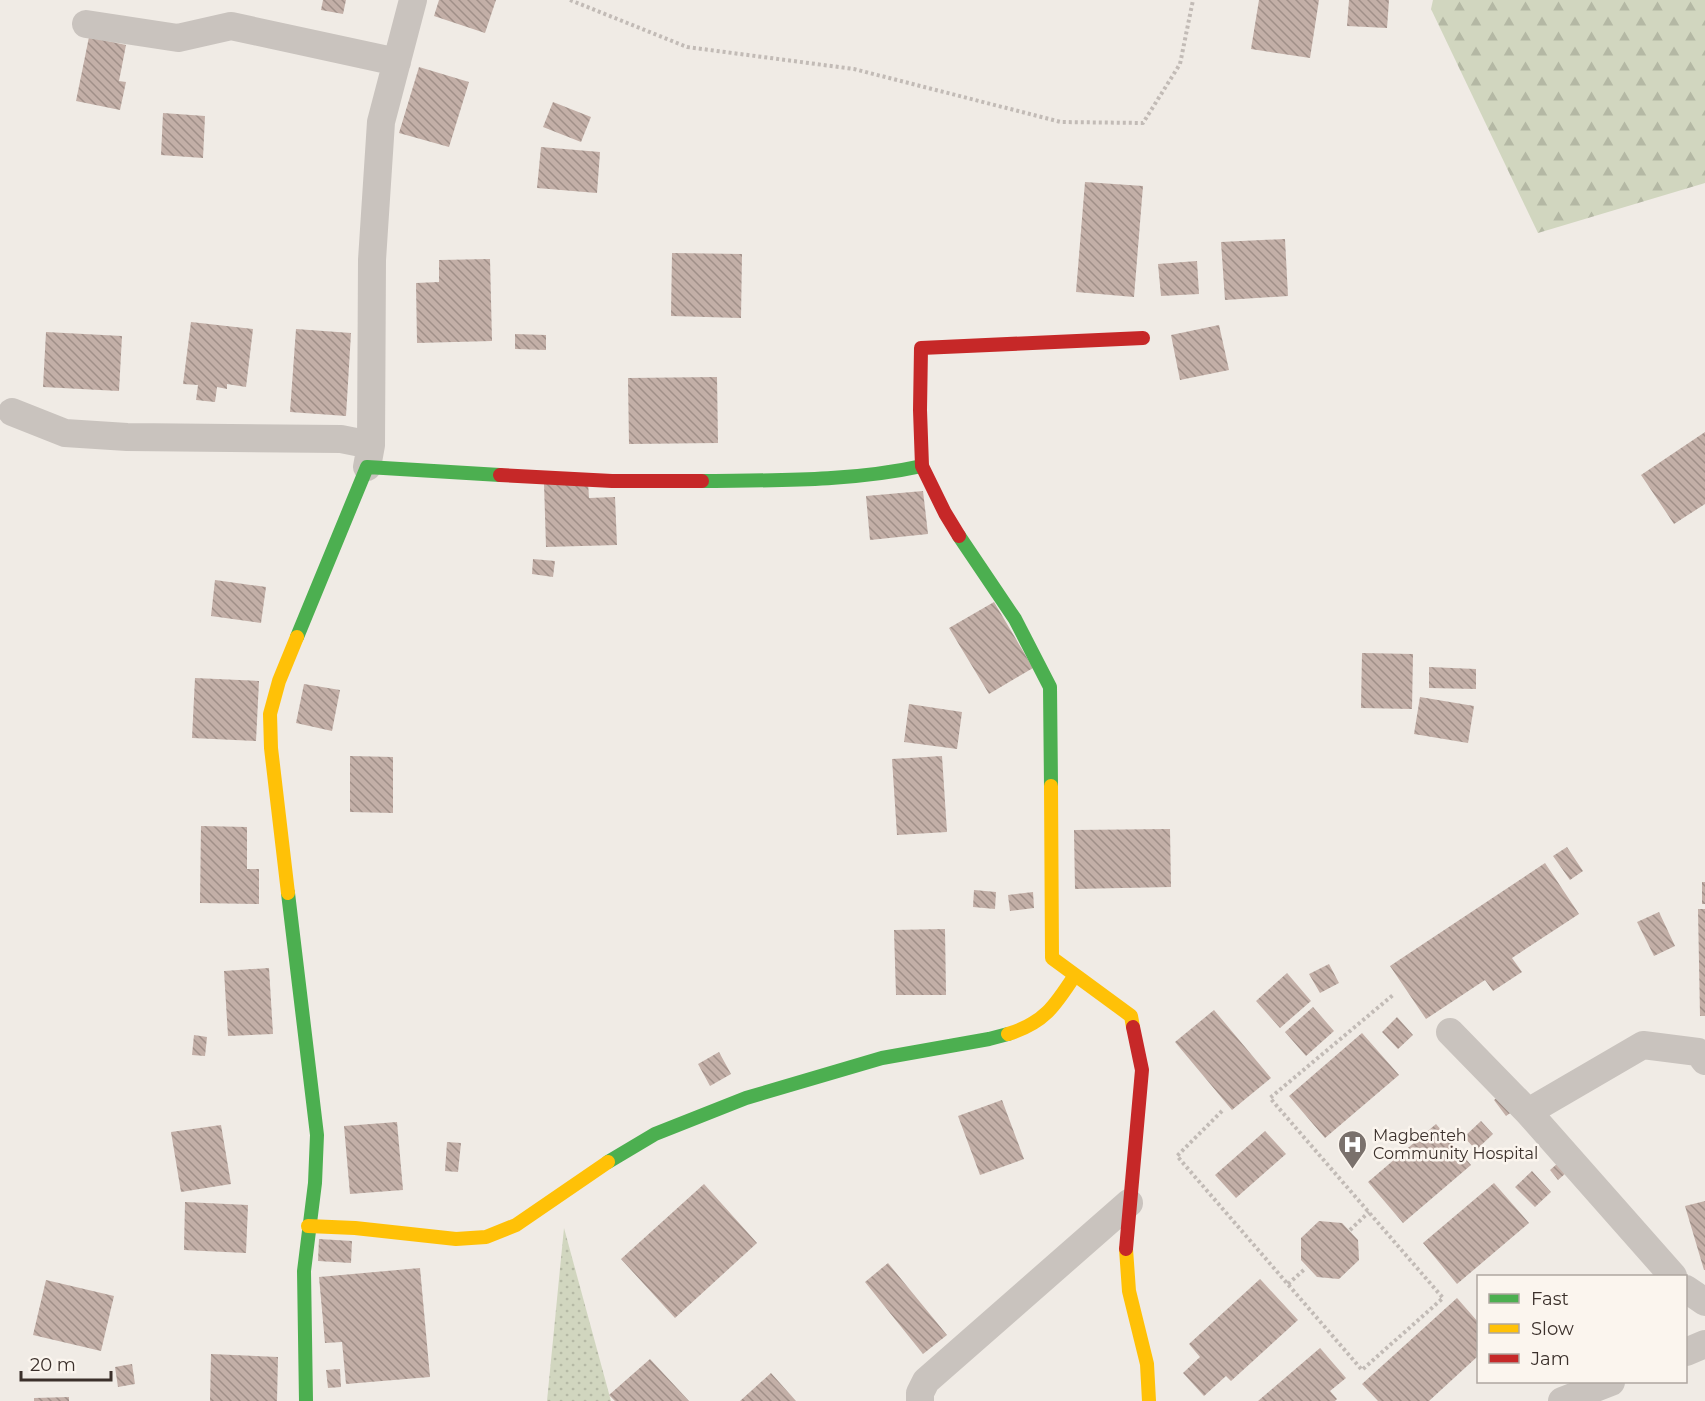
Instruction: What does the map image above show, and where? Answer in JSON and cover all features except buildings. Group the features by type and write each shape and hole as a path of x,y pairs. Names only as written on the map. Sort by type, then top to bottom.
{"street":[{"path":"306,1401 304,1271 315,1183 317,1135 274,778 270,714 279,681 369,456 372,260 381,122 413,0"},
{"path":"86,24 178,38 231,26 397,62"},
{"path":"1143,338 921,348 920,410 922,466 945,513 975,562 1015,619 1050,687 1052,958 1131,1016 1142,1070 1126,1250 1129,1291 1147,1364 1149,1401"},
{"path":"12,412 65,433 127,437 341,439 369,456 612,481 819,480 886,474 922,466"},
{"path":"308,1226 456,1239 486,1237 516,1225 622,1152 655,1134 704,1114 746,1098 882,1058 989,1039 1028,1028 1055,1006 1075,975"},
{"path":"1450,1032 1528,1112 1672,1275"},
{"path":"1528,1112 1643,1045 1698,1052 1705,1061"},
{"path":"920,1401 920,1393 926,1381 1129,1203"},
{"path":"1687,1289 1705,1302"},
{"path":"1687,1352 1705,1344"},
{"path":"1562,1401 1608,1383"}],"path":[{"path":"570,0 687,47 854,69 1060,122 1143,123 1180,63 1193,0"},
{"path":"1221,1111 1177,1155 1362,1370 1443,1298 1270,1098 1393,995"},
{"path":"1350,1230 1369,1212"},
{"path":"1288,1284 1306,1268"}],"green space":[{"path":"1433,0 1705,0 1705,183 1538,233 1431,9"},
{"path":"564,1228 611,1401 547,1401"}],"traffic: fast":[{"path":"702,481 840,478 922,466"},
{"path":"297,637 367,467 500,475"},
{"path":"959,536 1015,619 1050,687 1051,786"},
{"path":"288,893 317,1135 315,1183 304,1271 306,1401"},
{"path":"608,1162 655,1134 746,1098 882,1058 1008,1034"}],"traffic: slow":[{"path":"288,893 271,748 270,714 279,681 297,637"},
{"path":"1051,786 1052,958 1131,1016 1133,1027"},
{"path":"1008,1034 1031,1024 1048,1012 1075,975"},
{"path":"308,1226 355,1228 456,1239 486,1237 516,1225 608,1162"},
{"path":"1126,1249 1129,1291 1147,1364 1149,1401"}],"traffic: jam":[{"path":"959,536 922,466 921,348 1143,338"},
{"path":"500,475 612,481 702,481"},
{"path":"1126,1249 1142,1070 1133,1027"}],"place":[{"name":"Magbenteh Community Hospital","path":"1352,1170"}]}
